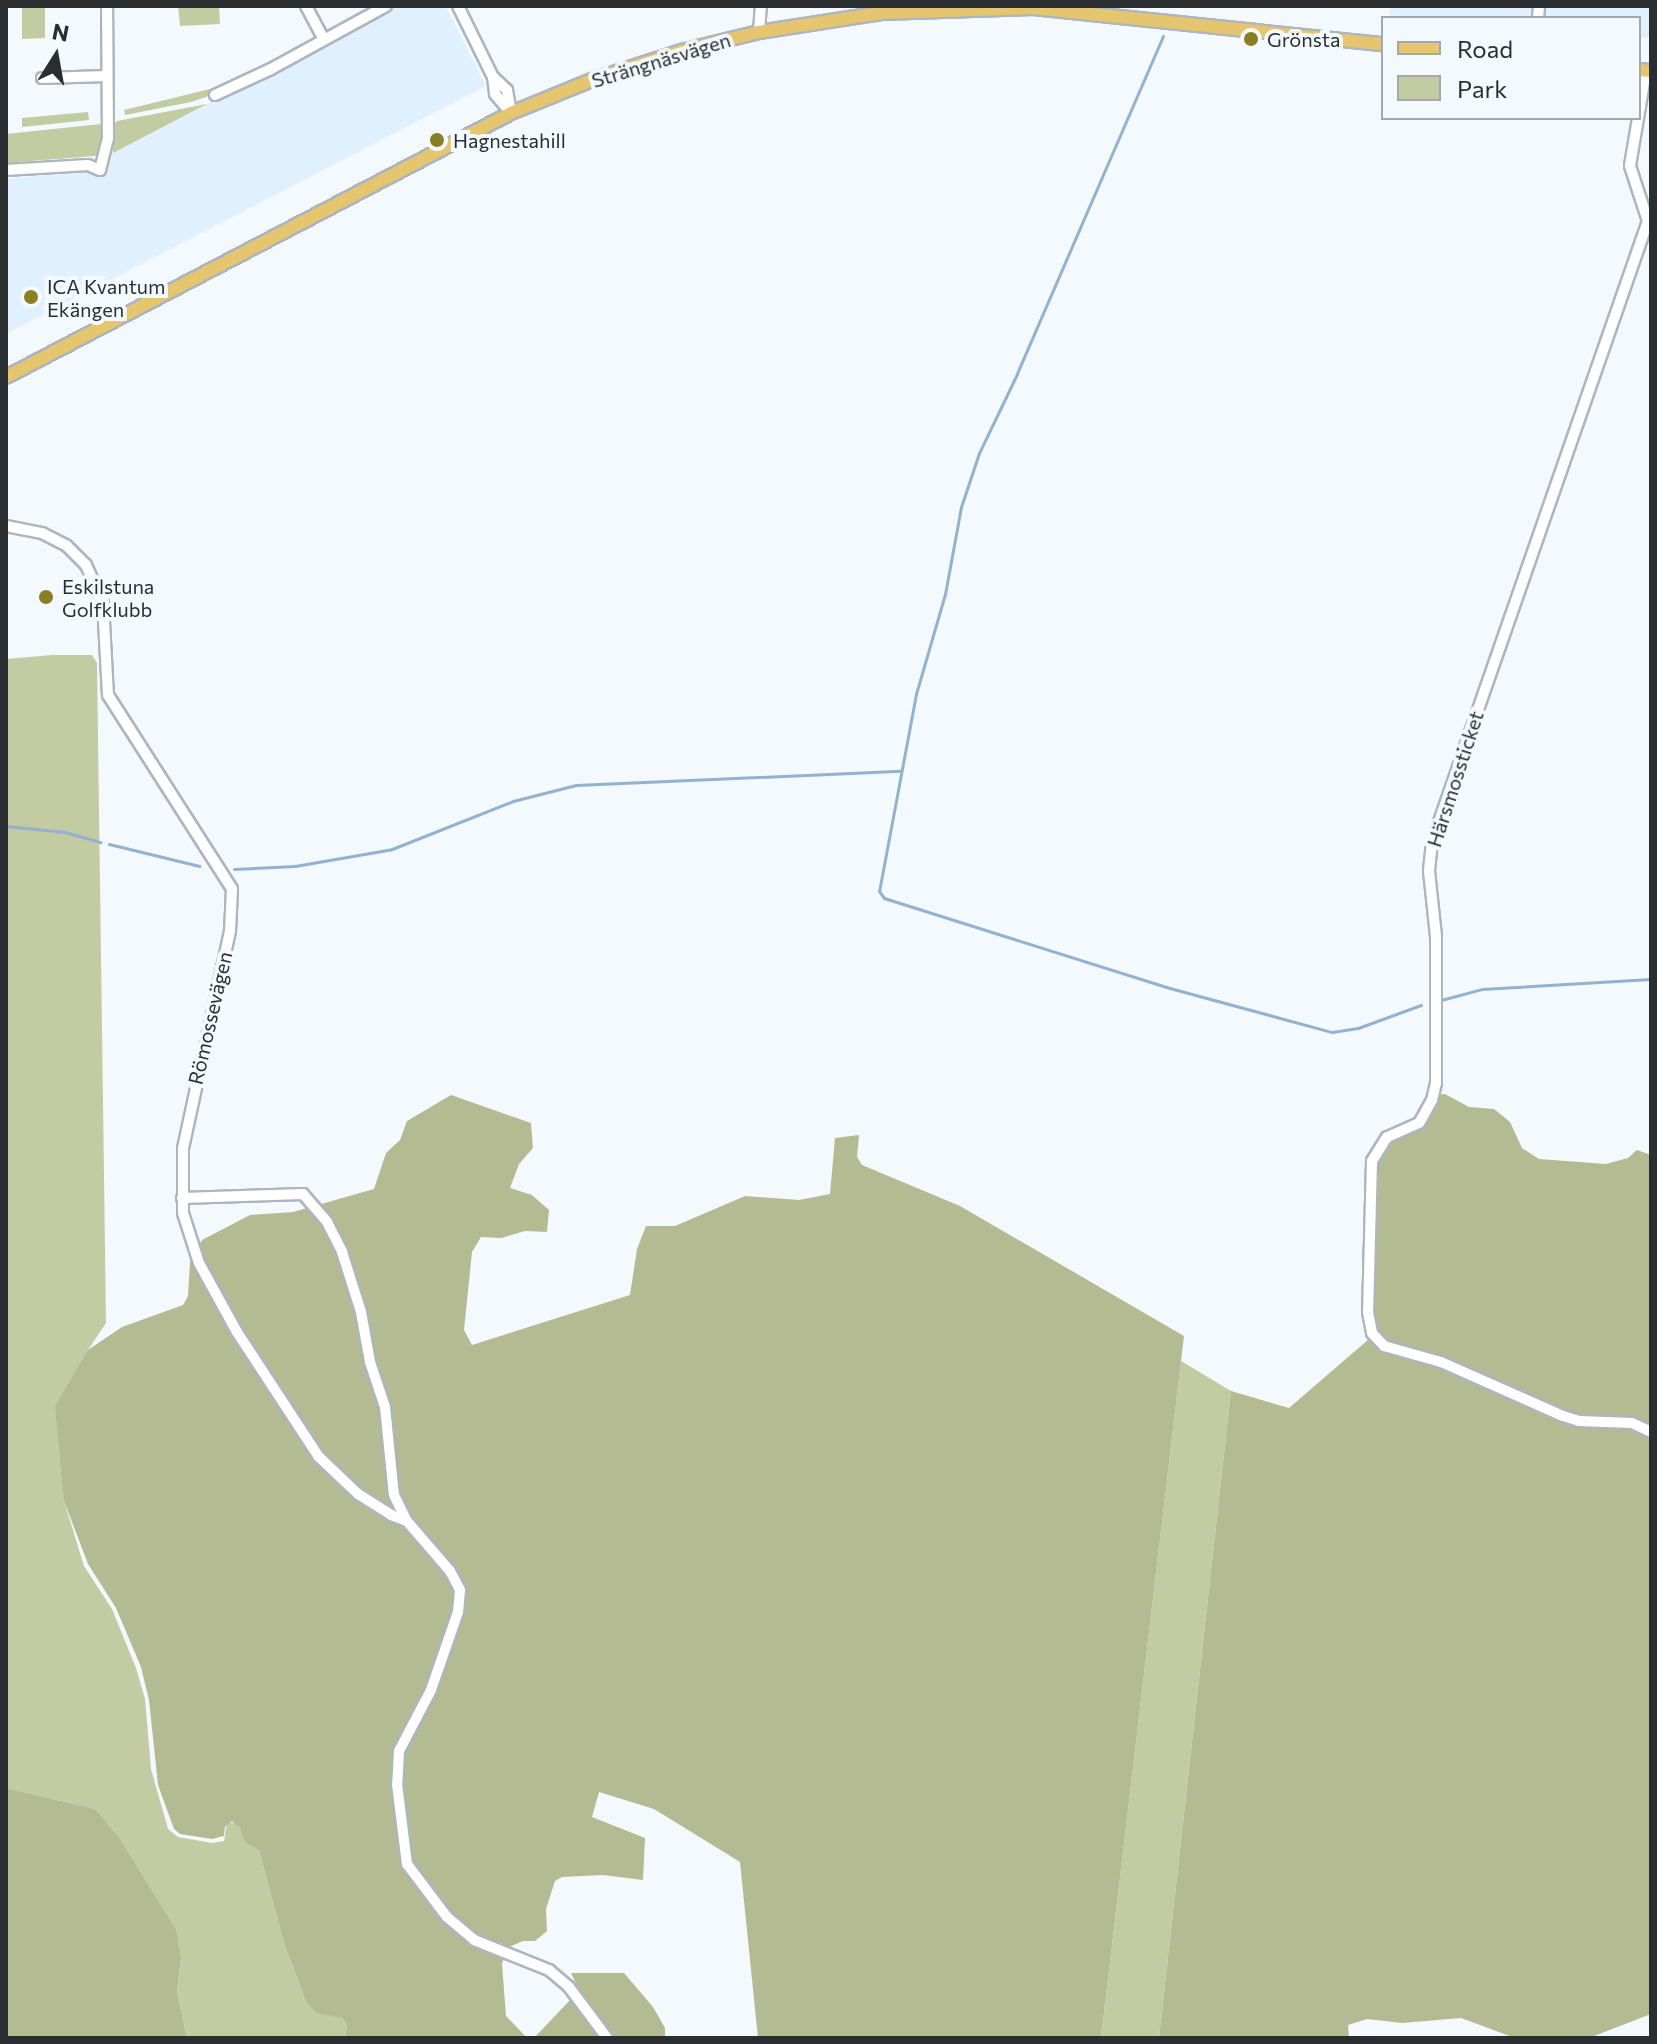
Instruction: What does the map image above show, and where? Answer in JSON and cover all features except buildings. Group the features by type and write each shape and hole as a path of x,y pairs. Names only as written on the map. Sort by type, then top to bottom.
{"main road":[{"name":"Strängnäsvägen","path":"6,377 511,113 592,80 681,51 759,32 882,13 1033,8 1381,44"}],"street":[{"path":"6,170 88,165 100,170 107,152 107,6"},
{"path":"306,6 324,40"},
{"path":"215,95 324,40 367,11 386,6"},
{"path":"458,6 493,77 507,90 511,113"},
{"path":"759,32 761,6"},
{"name":"Härsmossticket","path":"1641,96 1645,71"},
{"path":"42,78 107,76"},
{"name":"Härsmossticket","path":"1637,120 1630,166 1648,221 1432,842 1429,871 1436,936 1436,1083 1432,1100 1419,1123 1387,1137 1372,1161 1368,1312 1372,1333 1384,1346 1441,1362 1563,1416 1591,1422 1632,1423 1651,1432"},
{"name":"Römossevägen","path":"6,526 50,536 86,565 103,603 108,695 232,889 230,931 186,1123 182,1198 189,1234 213,1292 318,1456 358,1494 407,1521"},
{"path":"182,1198 303,1194 327,1222 342,1252 361,1312 370,1362 388,1421 391,1483 407,1521 450,1571 460,1590 460,1601 431,1690 399,1751 397,1784 407,1864 447,1917 474,1940 549,1970 569,1987 607,2038"}],"shaded area":[{"path":"396,6 446,6 486,86 6,334 6,179 76,172"},
{"path":"1392,6 1651,6 1651,38 1641,37 1641,16 1389,15"}],"green space":[{"path":"22,6 45,6 45,38 22,39"},
{"path":"178,6 219,6 220,24 180,26"},
{"path":"210,89 212,95 191,102 125,115 124,110"},
{"path":"207,104 113,153 113,125 117,121"},
{"path":"88,112 89,120 22,127 22,118"},
{"path":"101,124 101,151 95,156 6,163 6,134"},
{"path":"92,655 97,663 106,1323 88,1350 64,1501 84,1566 112,1609 136,1668 145,1699 151,1769 168,1829 178,1837 212,1843 224,1841 227,1823 236,1822 259,1850 284,1943 306,2002 342,2018 347,2025 345,2038 187,2038 177,1992 181,1958 95,1809 6,1788 6,659"},
{"path":"1445,1094 1469,1107 1494,1109 1510,1122 1522,1148 1539,1159 1606,1164 1628,1158 1637,1150 1651,1155 1651,1430 1569,1417 1438,1356 1380,1338 1373,1330 1373,1163 1383,1143 1416,1127 1436,1095"},
{"path":"451,1095 531,1123 533,1148 519,1164 510,1188 532,1195 549,1210 547,1232 525,1231 501,1238 481,1237 472,1252 464,1330 472,1345 630,1295 637,1249 646,1226 675,1226 745,1196 799,1200 830,1194 835,1138 859,1135 857,1157 862,1165 960,1206 1184,1336 1101,2038 758,2038 740,1862 654,1809 599,1792 592,1817 645,1838 643,1880 603,1875 562,1877 555,1881 546,1909 547,1931 535,1941 523,1941 507,1948 502,1964 506,2016 527,2038 345,2038 347,2025 342,2018 317,2013 306,2002 284,1943 259,1850 245,1842 240,1827 232,1821 225,1827 224,1836 212,1839 180,1834 174,1829 158,1785 149,1700 141,1667 116,1608 88,1564 64,1501 55,1406 88,1350 122,1327 183,1305 188,1296 190,1262 202,1240 250,1215 293,1212 374,1189 386,1153 400,1140 407,1121"},
{"path":"1369,1339 1376,1345 1437,1364 1567,1423 1626,1425 1651,1437 1651,2014 1589,2038 1515,2038 1461,2018 1402,2023 1367,2019 1348,2025 1349,2038 1159,2038 1231,1391 1289,1408"},
{"path":"1181,1361 1231,1391 1159,2038 1101,2038"},
{"path":"6,1788 95,1809 119,1838 176,1930 181,1958 177,1992 187,2038 6,2038"},
{"path":"571,1973 624,1973 653,2007 665,2028 665,2038 612,2038 583,1998"},
{"path":"571,1994 606,2038 534,2038 571,1999"}],"waterway":[{"path":"1163,36 1017,374 979,453 961,507 945,594 916,694 879,891 884,898 1166,987 1332,1032 1358,1028 1421,1005"},
{"path":"234,869 295,866 392,849 513,801 576,785 901,771"},
{"path":"6,826 65,832 101,842"},
{"path":"109,844 199,866"},
{"path":"1441,1000 1482,989 1651,979"}],"place":[{"name":"Grönsta","path":"1251,39"},
{"name":"Hagnestahill","path":"437,140"},
{"name":"ICA Kvantum Ekängen","path":"31,297"},
{"name":"Eskilstuna Golfklubb","path":"46,597"}]}
